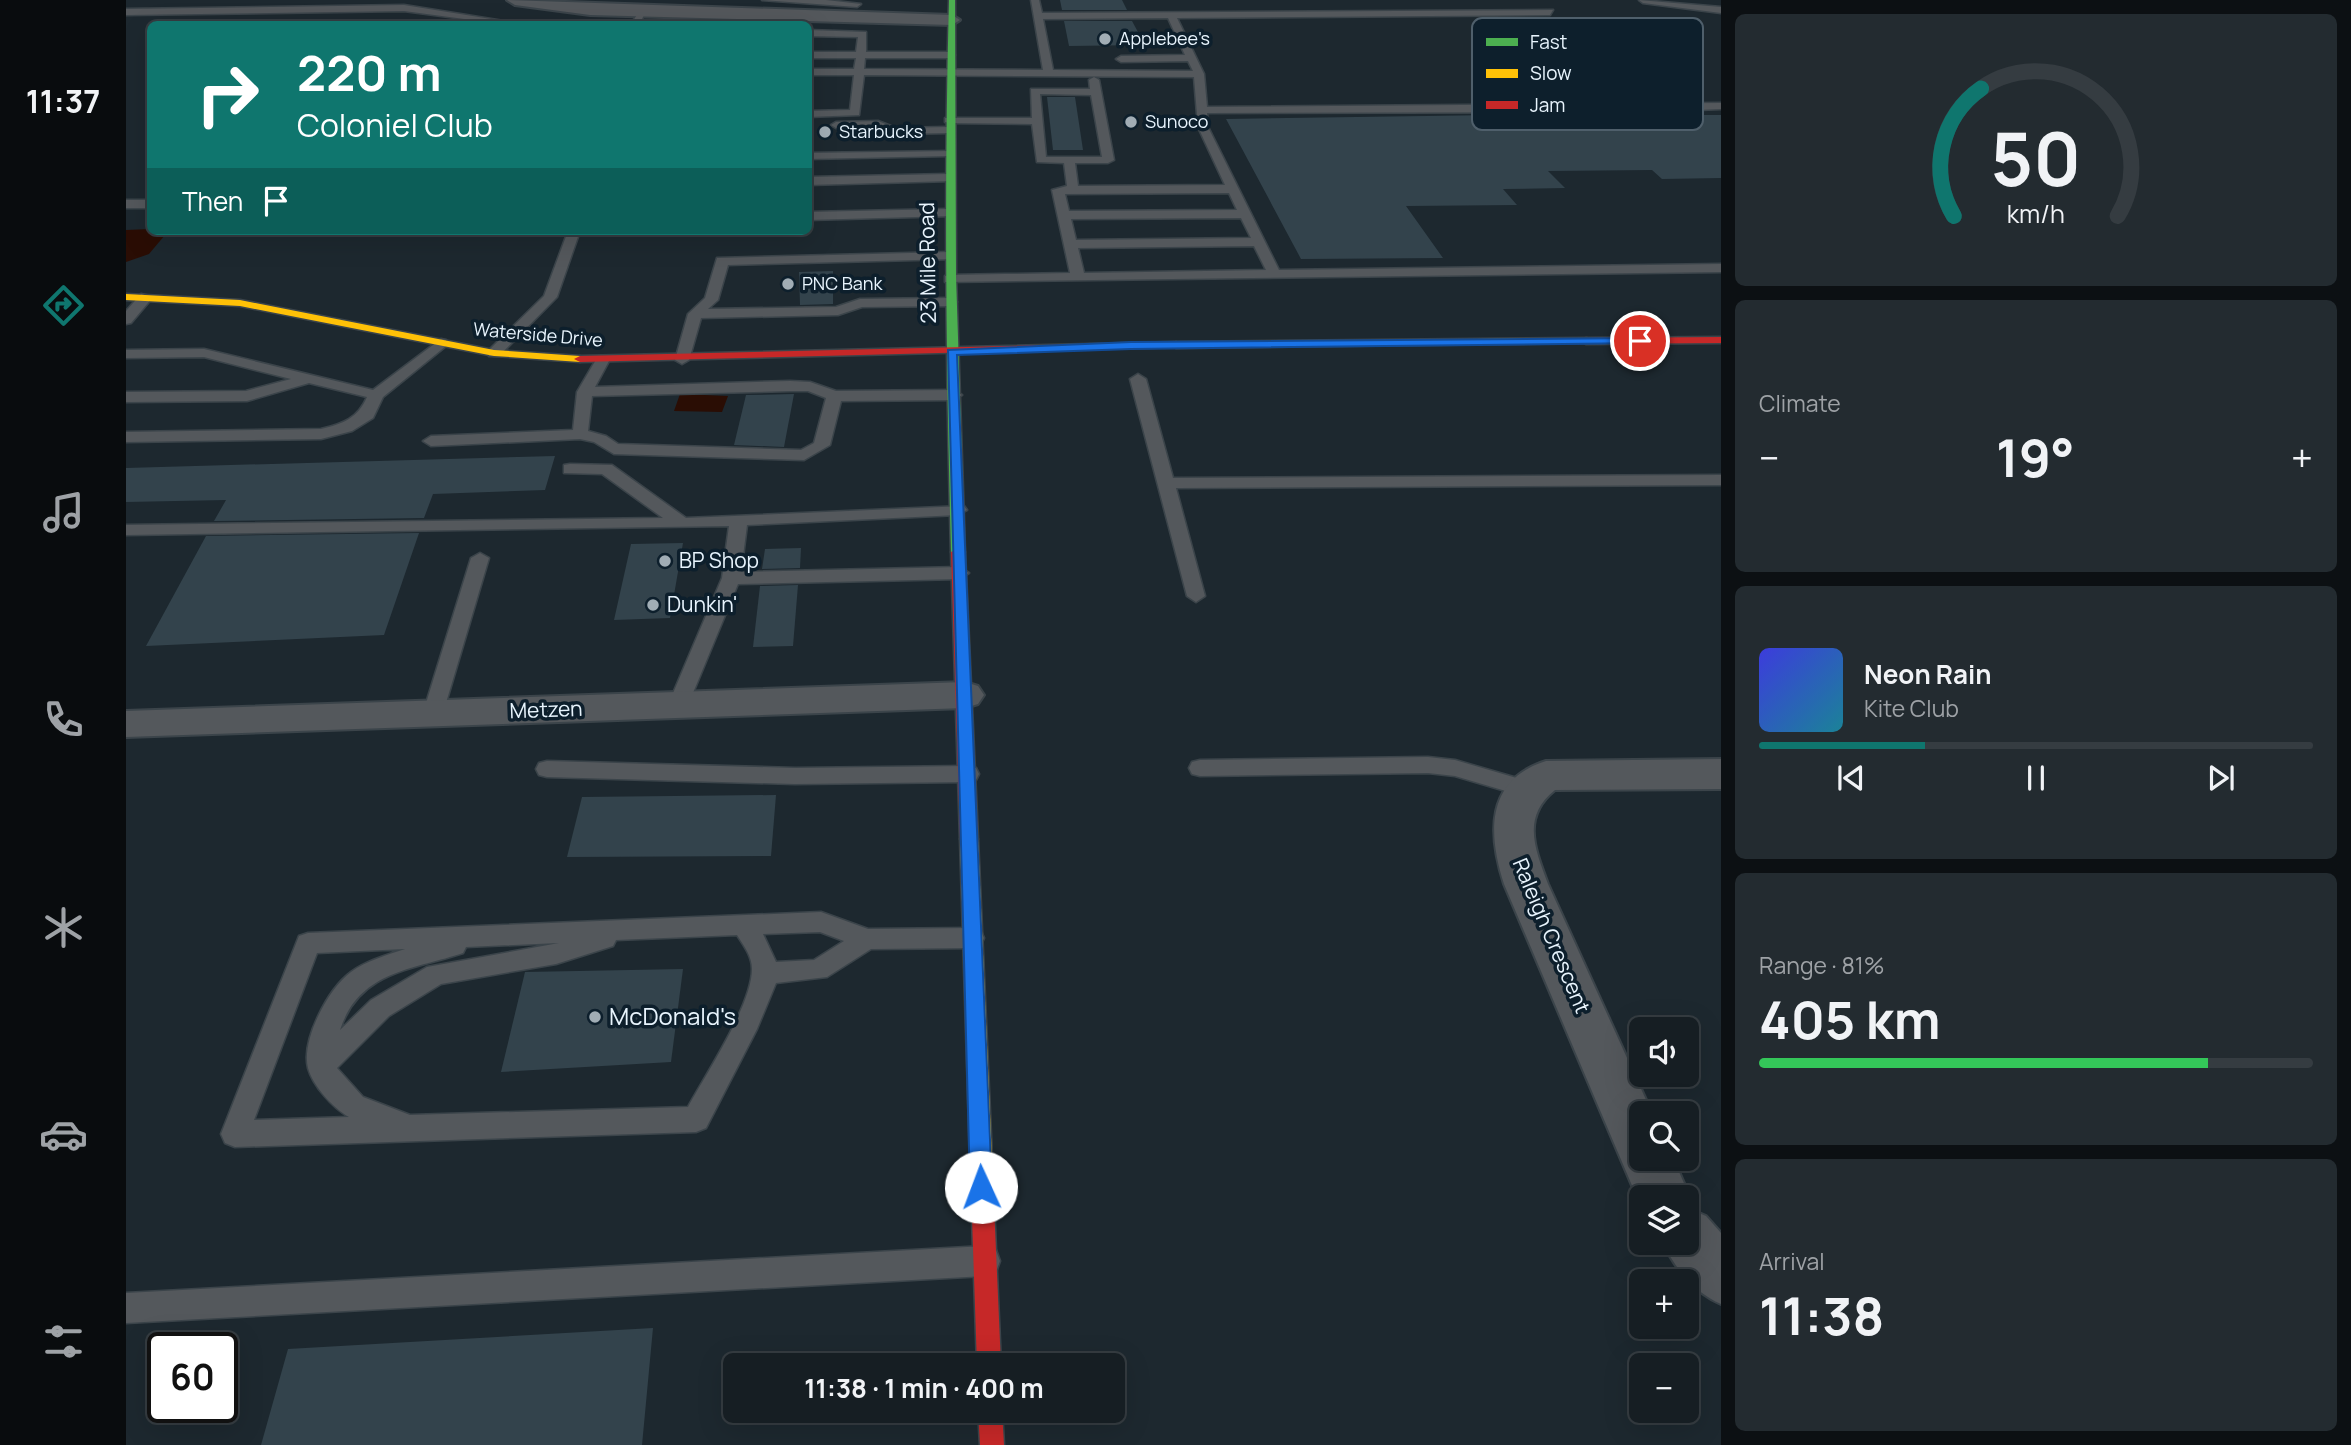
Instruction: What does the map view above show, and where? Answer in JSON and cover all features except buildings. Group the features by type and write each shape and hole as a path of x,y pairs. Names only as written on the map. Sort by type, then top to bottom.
{"main road":[{"name":"23 Mile Road","path":"952,0 948,153 950,302 989,1353"},
{"name":"Waterside Drive","path":"126,297 206,299 272,308 494,353 602,361 1131,345 1721,340"},
{"path":"991,1423 992,1445"}],"street":[{"path":"515,0 597,5 639,18 768,21"},
{"path":"812,22 856,7 952,20"},
{"name":"Metzen","path":"126,723 965,695"},
{"path":"1526,789 1546,776 1721,774"},
{"name":"Raleigh Crescent","path":"1526,789 1515,808 1513,830 1516,855 1629,1117"},
{"path":"1699,1249 1721,1276"}],"lane":[{"path":"766,0 856,7"},
{"path":"1035,0 1048,72"},
{"path":"1487,0 1499,12"},
{"path":"1643,0 1721,10"},
{"path":"1346,3 1388,3 1398,13"},
{"path":"126,12 409,13 488,21"},
{"path":"1037,16 1129,12 1172,16 1550,12"},
{"path":"1172,16 1199,74 1203,127 1275,273"},
{"path":"812,33 863,34 855,113 812,114"},
{"path":"812,50 950,55"},
{"path":"812,54 825,52"},
{"path":"1112,59 1192,58"},
{"path":"1045,59 1059,59"},
{"path":"812,72 1199,74"},
{"path":"1093,73 1108,160 1041,160 1035,91 1096,92"},
{"path":"1703,107 1721,106"},
{"path":"1200,110 1472,110"},
{"path":"882,136 895,131 949,125 1038,121"},
{"path":"812,126 878,124 895,131"},
{"path":"812,156 948,153"},
{"path":"1069,160 1073,190"},
{"path":"812,181 948,178"},
{"path":"1077,278 1058,190 1233,189"},
{"path":"126,204 147,204"},
{"path":"812,216 948,213"},
{"path":"1063,215 1245,214"},
{"path":"494,353 550,296 573,235"},
{"path":"1069,244 1259,242"},
{"path":"682,360 695,314 711,300 722,261 949,256"},
{"path":"950,279 1721,268"},
{"path":"126,320 146,297"},
{"path":"833,298 860,303 950,302"},
{"path":"711,300 800,299"},
{"path":"695,314 838,311 860,303"},
{"path":"126,437 321,434 346,428 367,415 376,395 441,343"},
{"path":"126,354 204,353 376,395"},
{"path":"580,434 585,392 602,361"},
{"path":"126,397 247,396 310,379"},
{"path":"1139,379 1196,596"},
{"path":"585,392 790,386 810,387 834,396 954,395"},
{"path":"431,441 580,434 600,439 614,449 804,455 822,445 834,396"},
{"path":"570,469 606,469 682,523"},
{"path":"1167,483 1721,480"},
{"path":"126,530 682,523 958,510"},
{"path":"678,705 731,578 740,520"},
{"path":"433,713 480,558"},
{"path":"731,578 960,573"},
{"path":"1200,768 1428,765 1455,768 1526,789"},
{"path":"547,769 795,776 968,774"},
{"path":"744,926 762,954 766,973 758,996 696,1119 235,1134 308,943 821,922 867,939 972,938"},
{"path":"321,1066 380,1008 436,974 556,954 629,931"},
{"path":"413,1128 356,1110 337,1092 321,1066 323,1038 337,1000 377,967 490,936"},
{"path":"766,973 818,970 867,939"},
{"path":"126,1308 985,1261"}],"shaded area":[{"path":"147,229 147,235 165,235 149,254 126,262 126,230"},
{"path":"680,394 728,396 722,412 674,411"}],"traffic: fast":[{"path":"952,0 950,276 958,552"}],"traffic: slow":[{"path":"126,297 240,303 494,353 580,359"},
{"path":"1176,345 1586,341"},
{"path":"969,839 981,1159"}],"traffic: jam":[{"path":"1586,341 1721,340"},
{"path":"580,359 1176,345"},
{"path":"958,552 969,839"},
{"path":"981,1159 989,1353"},
{"path":"991,1423 992,1445"}],"place":[{"name":"Applebee's","path":"1105,39"},
{"name":"Sunoco","path":"1131,122"},
{"name":"Starbucks","path":"825,132"},
{"name":"PNC Bank","path":"788,284"},
{"name":"BP Shop","path":"665,561"},
{"name":"Dunkin'","path":"653,605"},
{"name":"McDonald's","path":"595,1017"}],"route":[{"path":"981,1187 952,352 1131,345 1640,341"}]}
